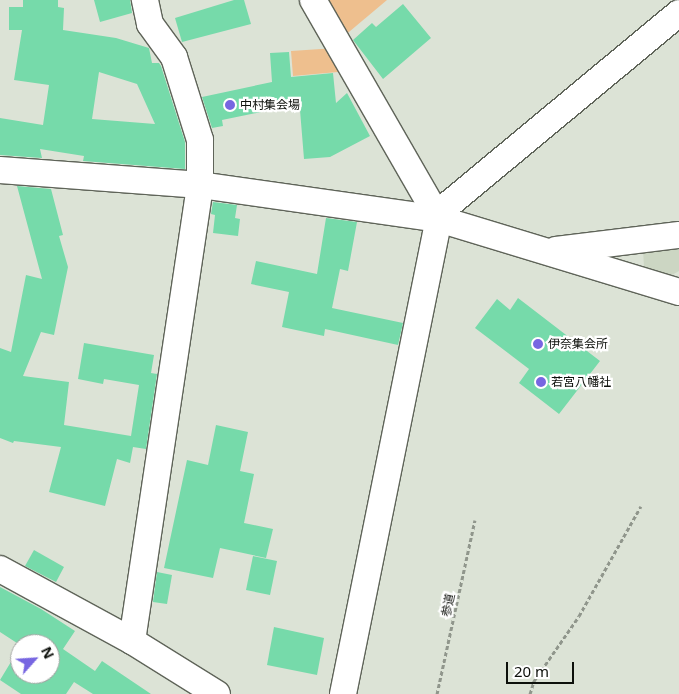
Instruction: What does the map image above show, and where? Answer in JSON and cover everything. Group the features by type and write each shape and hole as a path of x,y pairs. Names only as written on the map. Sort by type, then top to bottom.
{"street":[{"path":"132,641 200,185 200,140 174,57 150,24 145,0"},
{"path":"313,0 439,219"},
{"path":"343,694 439,219 448,204 675,25"},
{"path":"0,170 200,185 439,219 679,292"},
{"path":"545,251 679,235"},
{"path":"0,569 132,641 217,694"}],"path":[{"path":"530,694 534,680 579,616 641,506"},
{"name":"参道","path":"437,694 475,520"}],"shaded area":[{"path":"324,0 387,0 343,37"},
{"path":"336,48 349,71 293,76 291,51"},
{"path":"679,244 679,271 672,275 644,268 643,248"}],"building":[{"path":"23,0 58,0 58,7 64,8 63,30 116,38 149,48 152,63 159,63 161,66 185,142 185,169 83,161 84,156 40,149 42,158 0,155 0,118 43,125 49,85 14,80 22,30 9,30 9,7 23,7","holes":["99,72 137,84 155,124 92,119"]},
{"path":"94,0 130,0 132,13 100,22"},
{"path":"234,0 244,0 251,24 182,42 175,18"},
{"path":"403,4 431,38 383,79 353,40 372,23 376,27"},
{"path":"289,52 291,77 333,73 336,103 347,93 370,136 330,157 304,159 300,110 297,110 296,105 222,120 223,126 212,128 202,97 272,82 270,53"},
{"path":"17,186 51,189 63,235 59,236 68,267 54,335 41,332 23,376 69,382 64,425 131,436 139,385 104,379 103,384 78,379 84,343 154,355 151,373 157,374 146,449 133,447 130,463 117,459 105,506 49,492 61,447 14,441 13,443 0,438 0,348 11,352 26,275 42,279"},
{"path":"213,202 237,205 235,218 240,219 238,236 213,233 215,215 211,214"},
{"path":"326,218 357,222 348,271 340,269 332,308 403,323 398,345 325,329 324,336 282,327 289,292 251,284 256,261 317,274"},
{"name":"伊奈集会所","path":"518,298 600,361 559,414 519,383 529,369 475,328 497,299 510,310"},
{"path":"216,425 248,432 240,471 254,474 244,523 273,529 266,558 220,548 213,578 164,568 187,460 208,465"},
{"path":"34,550 64,567 56,582 25,566"},
{"path":"253,556 277,561 270,595 246,590"},
{"path":"157,572 172,575 167,604 153,602"},
{"path":"0,587 41,609 75,631 63,649 95,671 102,661 151,694 93,694 74,682 66,694 21,694 0,680 10,664 10,684 60,684 60,634 10,634 10,638 0,632"},
{"path":"274,627 324,638 317,675 267,665"}],"place":[{"name":"中村集会場","path":"230,105"},
{"name":"伊奈集会所","path":"538,344"},
{"name":"若宮八幡社","path":"541,382"}]}
